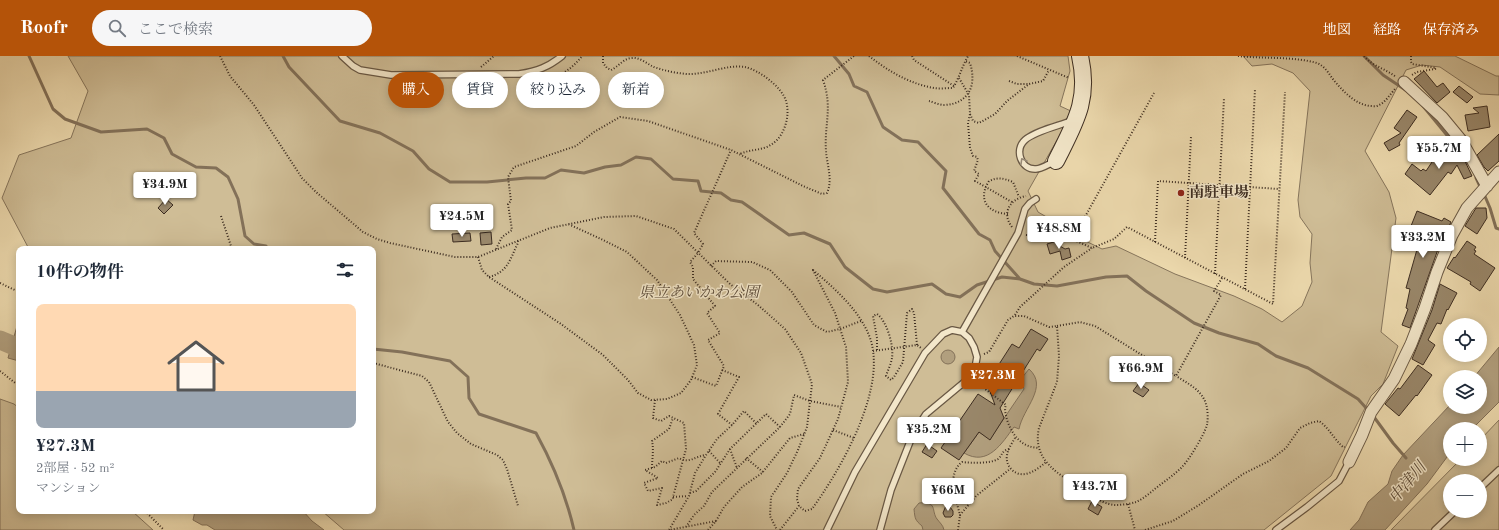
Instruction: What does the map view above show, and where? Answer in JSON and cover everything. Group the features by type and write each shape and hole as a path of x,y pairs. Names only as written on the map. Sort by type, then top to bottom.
{"street":[{"path":"1056,160 1077,119 1084,84 1080,56"},
{"path":"1404,82 1442,117 1461,140 1487,186"},
{"path":"1349,462 1371,412 1394,379 1411,344 1425,308 1436,272 1452,235 1467,208 1499,172"}],"lane":[{"path":"342,56 360,70 391,75 503,75 536,71 551,65 562,56"},
{"path":"1056,160 1037,170 1028,168 1020,159 1019,150 1021,144 1026,139 1040,132 1077,119"},
{"path":"962,332 1018,233 1025,209 1036,199"},
{"path":"827,530 855,472 925,353 943,334 952,330 962,332 974,347 977,357 975,368 968,379 926,414 913,434 891,490 880,530"},
{"path":"1276,530 1339,481 1349,462"},
{"path":"1487,481 1499,470"},
{"path":"1435,530 1448,518"},
{"path":"1284,530 1286,522"}],"path":[{"path":"220,56 230,76 258,112 302,178 316,192 364,232 377,239 455,256 478,257 550,228 604,216 636,216 674,229 730,284 758,305 785,329 801,352 812,384 810,401 806,427 798,450 787,473 771,497 770,516 778,530 799,506"},
{"path":"536,71 537,82 550,80 566,71 582,56"},
{"path":"603,56 602,63 611,70 625,60 632,58 638,59 654,67 676,72 701,74 734,67 745,67 762,74 776,86 786,100 788,116 784,132 776,141 766,147 746,151 740,154"},
{"path":"496,249 502,237 512,230 508,204 512,201 508,177 514,167 576,146 594,132 620,117 648,121 731,150 802,186 822,194 827,193 830,186 826,150 829,117 828,92 823,80 854,56"},
{"path":"869,56 910,82 935,88 953,88 959,78 960,70 968,56"},
{"path":"912,56 914,60 954,86"},
{"path":"1017,56 1084,84"},
{"path":"1238,56 1266,57 1318,64 1324,67 1338,85 1355,101 1366,105 1376,106 1381,105 1412,74 1436,68 1412,64 1411,56"},
{"path":"1364,56 1368,61 1404,82"},
{"path":"929,101 943,105 952,104 964,99 968,94 973,79 970,63 966,61"},
{"path":"1009,81 1017,84 1029,84 1043,81 1049,70"},
{"path":"959,78 968,94 970,114 973,121 979,123 995,114 1007,101 1029,84"},
{"path":"1245,289 1255,89"},
{"path":"977,357 989,352 1008,320 1014,316 1020,307 1064,267 1092,248 1114,239 1127,227 1273,304 1285,92"},
{"path":"1074,240 1086,215 1154,93"},
{"path":"1215,274 1224,98"},
{"path":"970,114 968,123 970,148 972,156 977,157 978,160 974,171 979,174 975,181 1012,202"},
{"path":"1185,258 1191,137"},
{"path":"692,377 716,386 724,366 708,340 720,333 708,313 715,306 693,280 693,268 690,262 698,253 703,244 694,233 695,229 731,150"},
{"path":"1008,214 993,211 988,207 984,200 983,194 989,181 996,178 1003,178 1013,182 1020,197"},
{"path":"1155,242 1158,182 1279,189"},
{"path":"1029,196 1020,197 1012,202 1008,209 1009,224 1018,233 1022,235 1033,235 1043,226 1073,241 1074,240 1092,248"},
{"path":"221,216 231,246"},
{"path":"478,257 482,270 489,278 561,324 603,355 628,380 638,393 651,400 667,399 681,394 692,377 696,365 694,345 680,315 657,280 627,252 567,224"},
{"path":"489,278 498,275 504,270 518,243 518,240"},
{"path":"711,266 716,261 752,262 770,270 792,292 814,325 826,332 840,329 861,321"},
{"path":"813,270 854,310 869,334 873,351 874,375 865,412 854,438 825,491 812,509 805,511 799,506 797,499 798,489 820,458 833,430 848,382 846,347 840,329 835,313 813,270"},
{"path":"1176,376 1221,294 1214,291 1222,278"},
{"path":"0,283 16,291"},
{"path":"878,350 873,316 877,314 881,316 886,326 892,348 892,357 886,376 891,380 904,362 907,313 912,310 914,313 917,345 925,353"},
{"path":"1014,316 1024,316 1049,327 1080,322 1095,326 1192,386 1203,398 1208,417 1204,432 1182,467 1141,499 1128,504 1116,505 1101,500 1063,476 1046,462 1039,448 1037,434 1057,382 1059,371 1057,326"},
{"path":"873,351 917,345"},
{"path":"376,364 422,376 429,382 448,422 457,433 470,444 497,455 503,460 518,506"},
{"path":"722,370 739,377 718,414 732,425"},
{"path":"0,371 16,384"},
{"path":"968,379 975,382 1004,402 1006,405 1006,416 1011,432 1015,438 1032,448 1039,448"},
{"path":"686,527 694,515 704,506 712,492 780,427 790,414 794,395 810,401 841,407"},
{"path":"655,400 653,418 661,421 670,416 684,423 686,449 683,461 673,497 666,503 657,505 662,488 648,491 644,483 658,478 645,470 652,468 662,461 666,463 679,458 683,461 691,461 699,456 706,455"},
{"path":"716,521 669,530 689,496 695,473 717,439 744,411 757,424"},
{"path":"690,493 696,491 715,472 730,449 766,414 780,427"},
{"path":"652,468 654,450 652,441 669,429 673,418"},
{"path":"1145,530 1173,521 1199,505 1243,474 1269,461 1286,448 1300,428 1310,423 1319,421 1328,428 1335,439 1343,447 1358,444"},
{"path":"833,430 854,438"},
{"path":"708,530 742,487 763,472 790,438 804,434"},
{"path":"1015,438 1009,448 1007,459 1010,469 1017,474 1024,475 1031,473 1046,462"},
{"path":"958,530 960,515 954,489 954,479 955,471 959,464 962,462 972,464 995,460 1009,448"},
{"path":"730,449 737,468"},
{"path":"709,451 721,464"},
{"path":"746,458 763,472"},
{"path":"960,515 976,496 1010,469"},
{"path":"673,497 689,496"},
{"path":"1128,504 1135,530"},
{"path":"148,514 164,530"}],"green space":[{"name":"県立あいかわ公園","path":"68,56 1068,56 1070,71 1060,106 1073,112 1028,191 1038,212 1062,226 1061,229 1102,249 1116,246 1175,274 1234,296 1262,309 1282,322 1302,306 1312,282 1310,263 1312,234 1300,217 1298,200 1310,91 1293,73 1272,64 1252,66 1243,56 1455,56 1496,76 1499,76 1499,95 1480,94 1440,67 1422,65 1406,70 1365,151 1389,192 1396,218 1381,332 1398,346 1383,384 1371,396 1331,476 1264,530 344,530 325,514 376,514 376,246 27,246 2,198 19,155 71,138 88,91"},
{"path":"0,399 16,406 16,514 135,514 153,530 0,530"},
{"path":"1499,420 1499,530 1391,530 1443,477 1443,518 1487,518 1487,474 1446,474 1454,466 1487,466 1487,433"}],"water":[{"path":"16,330 16,360 8,358"},
{"path":"1499,347 1499,402 1487,414 1487,370 1480,370"},
{"path":"945,350 951,350 955,354 955,360 951,364 945,364 941,360 941,354"},
{"path":"1029,369 1034,376 1036,390 1021,421 1019,429 1014,427 999,446 987,455 973,457 964,453 979,432 990,439 1024,389 1021,379"},
{"path":"1443,412 1443,414 1487,414 1479,422 1443,422 1443,462 1427,484 1385,530 1350,530 1359,520 1368,502 1388,484 1392,471 1403,455"},
{"path":"919,503 929,504 933,507 935,516 944,530 923,530 922,526 916,519 914,509"},
{"path":"194,514 306,514 324,530 215,530 207,525 202,525 193,520"}],"building":[{"path":"1424,71 1437,87 1443,83 1450,92 1437,103 1414,79"},
{"path":"1459,86 1473,97 1467,103 1453,92"},
{"path":"1487,106 1490,127 1468,131 1465,115 1479,113 1473,108"},
{"path":"1407,110 1417,117 1399,143 1400,145 1389,151 1384,143 1401,133 1394,128"},
{"path":"1499,134 1499,161 1488,171 1477,155"},
{"path":"1444,144 1463,157 1472,176 1464,179 1457,165 1451,174 1448,172 1430,195 1405,174 1412,164 1421,171 1423,169 1426,171"},
{"path":"166,199 173,205 164,214 158,208"},
{"path":"1476,208 1486,208 1487,218 1477,234 1465,226"},
{"path":"1417,211 1442,221 1444,218 1451,222 1443,239 1442,238 1410,328 1402,325 1408,309 1406,308 1410,289 1406,288 1418,246 1416,245 1422,230 1411,226"},
{"path":"491,232 492,244 481,245 480,233"},
{"path":"470,233 471,241 453,242 452,234"},
{"path":"1057,241 1058,245 1065,249 1069,248 1071,257 1062,260 1060,251 1050,254 1047,244"},
{"path":"1467,241 1476,247 1474,254 1495,268 1480,291 1470,284 1471,282 1447,268"},
{"path":"1440,284 1457,293 1448,310 1447,309 1441,324 1437,323 1428,340 1435,345 1423,365 1412,359 1432,310"},
{"path":"1031,329 1048,339 1040,351 1037,349 1000,408 1004,418 990,440 979,432 959,460 941,448 978,394 995,405 987,383 1012,344 1019,348"},
{"path":"1418,365 1432,375 1417,396 1416,395 1399,416 1385,404 1398,388 1400,389"},
{"path":"1139,383 1149,390 1143,397 1133,391"},
{"path":"927,444 937,451 932,458 922,452"},
{"path":"1092,501 1102,507 1098,515 1088,509"},
{"path":"947,503 953,511 953,515 951,517 945,517 943,513"}],"waterway":[{"path":"29,56 53,109 65,119 101,132 147,129 164,138 172,154 196,167 216,168 228,177 238,199 245,236 254,244 266,246"},
{"path":"283,56 289,67 340,121 380,133 413,151 429,169 450,182 487,182 526,178 545,178 561,170 584,173 605,167 621,165 636,157 651,159 673,179 698,181 701,191 721,193 731,200 742,202 789,235 804,233 830,244 845,267 873,289 887,292 932,284 946,294 960,297 977,285 1002,277 1020,279 1034,284 1057,286 1106,277 1127,276 1146,291 1194,323 1219,333 1258,344 1276,356 1308,368 1358,399 1367,409"},
{"path":"834,56 849,74 854,86 867,92 883,127 902,140 918,142 946,171 943,188 979,234 990,240 995,251 1020,279"},
{"path":"1364,56 1383,75 1407,91"},
{"path":"1423,106 1470,166"},
{"path":"1476,178 1481,189"},
{"path":"1484,194 1496,228 1499,229"},
{"name":"中津川","path":"0,340 16,347"},
{"path":"376,349 402,352 450,361 468,377 469,398 479,414 536,433 558,480 567,504 574,530"},
{"path":"1374,417 1406,458"}],"place":[{"name":"南駐車場","path":"1181,193"}]}
